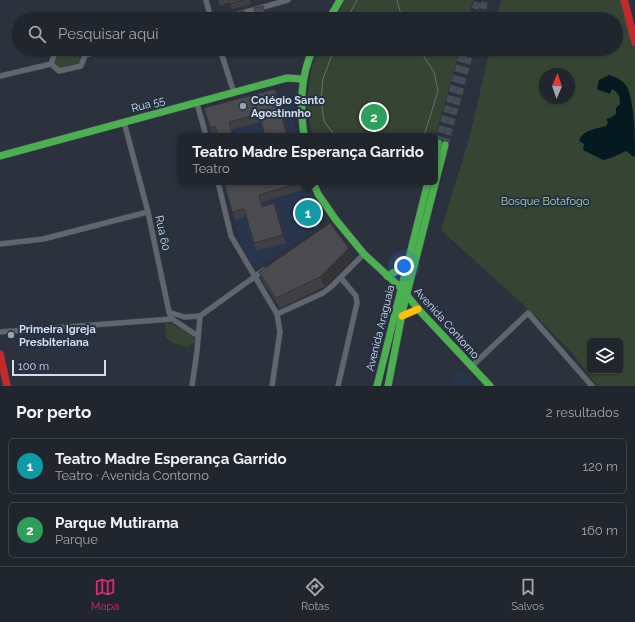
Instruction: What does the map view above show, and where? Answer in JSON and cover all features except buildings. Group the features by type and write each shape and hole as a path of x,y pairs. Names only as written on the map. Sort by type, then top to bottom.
{"street":[{"path":"206,0 209,12"},
{"path":"246,12 288,0"},
{"path":"333,12 340,0"},
{"path":"624,0 635,42"},
{"path":"51,64 54,56"},
{"path":"51,64 59,71 81,66 85,56"},
{"path":"222,56 234,93"},
{"path":"304,133 302,79 310,56"},
{"path":"0,76 51,64"},
{"name":"Rua 55","path":"0,156 287,78 302,79"},
{"path":"197,103 205,133"},
{"name":"Rua 60","path":"124,122 148,212 169,312 172,319"},
{"name":"Avenida Araguaia","path":"438,151 442,144 438,161"},
{"path":"219,185 231,236 277,314 280,332 272,386"},
{"name":"Avenida Contorno","path":"314,185 332,222 387,276 402,288 418,309 490,386"},
{"name":"Avenida Araguaia","path":"377,386 427,185"},
{"name":"Avenida Araguaia","path":"388,386 402,316 433,185"},
{"path":"0,244 43,240 148,212"},
{"path":"277,314 323,292 341,278 364,254"},
{"path":"387,276 403,268 408,263"},
{"path":"169,312 184,317 200,316 267,268"},
{"path":"338,386 357,303 356,296 341,278"},
{"path":"402,316 418,309"},
{"path":"471,367 528,313 592,386"},
{"path":"192,386 200,316"},
{"path":"0,332 172,319 198,336"},
{"path":"0,354 8,386"}],"shaded area":[{"path":"609,75 623,82 630,95 634,121 634,157 626,151 603,160 583,150 584,144 579,141 586,132 606,126 608,122 606,119 616,114 616,108 620,104 618,93 612,89 610,94 597,89 599,80"},
{"path":"283,91 293,96 295,133 209,133 203,111"},
{"path":"224,185 310,185 321,226 255,270 240,242"},
{"path":"458,369 479,386 451,386"}],"green space":[{"path":"345,0 473,0 470,12 339,12"},
{"name":"Bosque Botafogo","path":"501,0 628,0 635,30 635,386 597,386 588,374 623,374 623,338 587,338 587,373 574,355 541,321 441,230 469,139 488,56 623,56 623,12 498,12"},
{"path":"56,56 80,57 79,63 60,69 54,64"},
{"path":"317,56 458,56 436,133 312,133 306,107 312,66"},
{"path":"165,322 186,331 195,340 194,343 187,347 173,343 166,337"}],"tunnel":[{"path":"474,12 478,0"},
{"path":"482,12 485,0"},
{"path":"438,143 462,56"},
{"path":"445,145 469,56"}],"tram line":[{"path":"351,12 357,0"},
{"path":"397,0 400,12"},
{"path":"331,56 323,79 321,100 324,121 333,133"},
{"path":"424,56 434,72 438,91 425,133"}],"traffic: fast":[{"path":"333,12 340,0"},
{"path":"304,133 302,92 303,81 310,56"},
{"path":"0,156 287,78 302,79"},
{"path":"438,172 445,145"},
{"path":"314,185 318,194 336,220 364,254 401,288 418,309 490,386"},
{"path":"377,386 427,185"},
{"path":"388,386 403,309 435,185"},
{"path":"387,276 403,268 408,263"}],"traffic: slow":[{"path":"402,316 418,309"}],"traffic: jam":[{"path":"624,0 635,42"},
{"path":"0,354 7,386"}],"place":[{"name":"Colégio Santo Agostinnho","path":"243,106"},
{"name":"Parque Mutirama","path":"374,117"},
{"name":"Teatro Madre Esperança Garrido","path":"308,213"},
{"name":"Primeira Igreja Presbiteriana","path":"11,335"}]}
